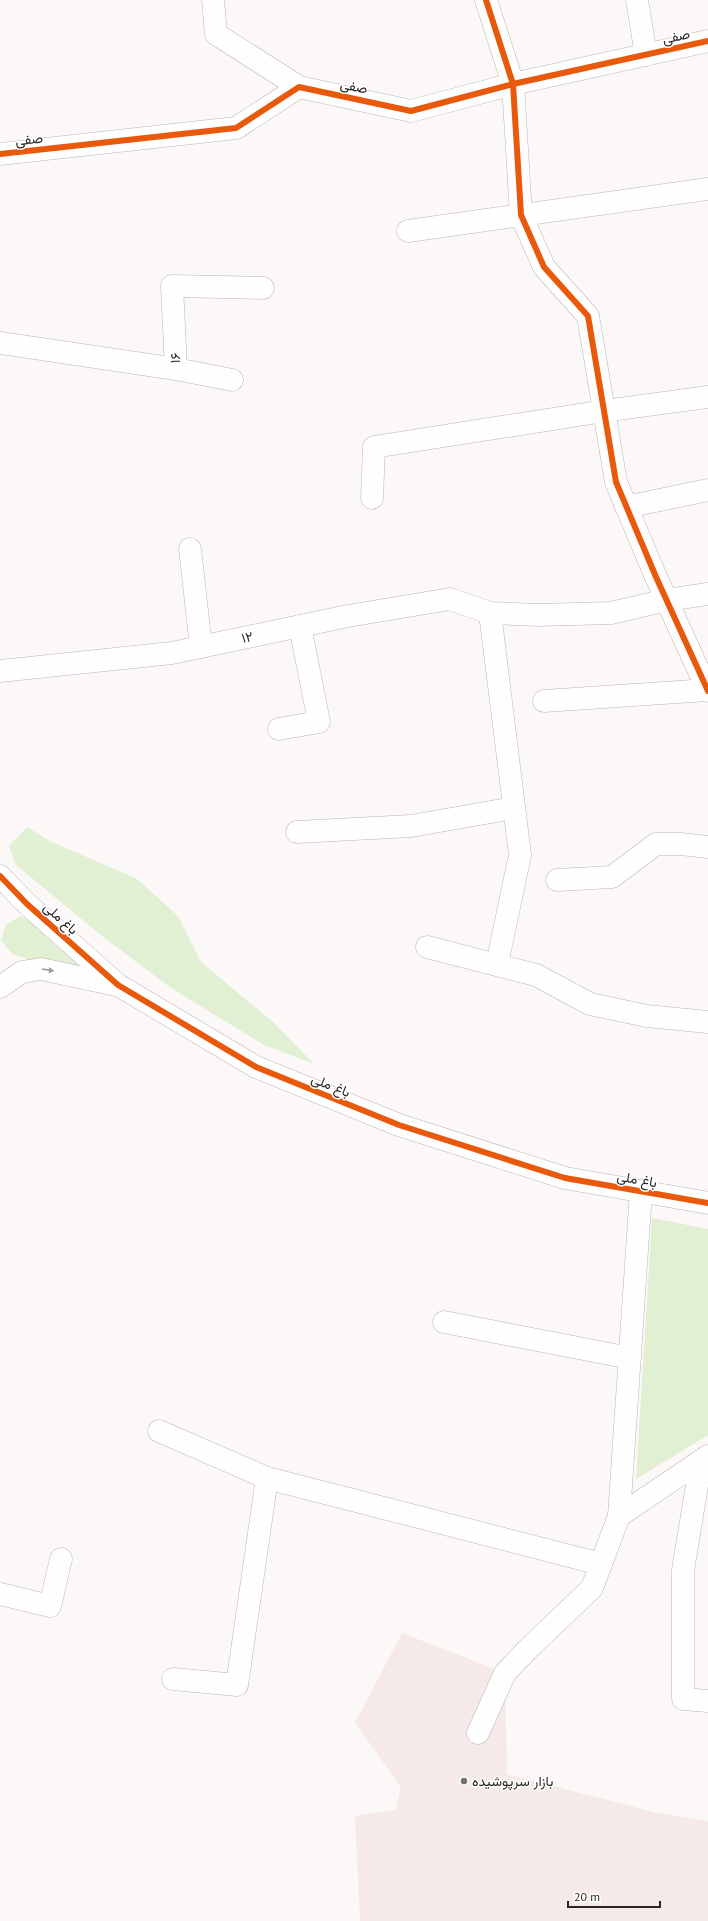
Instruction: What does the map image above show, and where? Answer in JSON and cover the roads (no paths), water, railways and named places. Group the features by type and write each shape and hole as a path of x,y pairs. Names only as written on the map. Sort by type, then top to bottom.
{"street":[{"path":"213,0 216,34 299,87"},
{"path":"486,0 513,84 521,215 544,267 588,316 616,482 708,690 544,701"},
{"path":"637,0 646,55"},
{"name":"صفی","path":"0,154 236,128 299,87 411,111 513,84 708,41"},
{"path":"408,231 708,189"},
{"name":"۱۶","path":"0,343 176,370 172,286 263,288"},
{"path":"176,370 232,380"},
{"path":"372,498 374,447 604,411 708,397"},
{"path":"626,507 708,490"},
{"path":"190,549 201,647"},
{"name":"۱۲","path":"0,671 172,653 300,626 450,598 490,613 538,615 611,614 667,600 708,594"},
{"path":"490,613 520,855 498,964"},
{"path":"279,729 319,722 300,626"},
{"path":"297,832 411,826 514,808"},
{"path":"558,880 612,877 656,844 681,844 708,847"},
{"name":"باغ ملی","path":"0,876 27,904 118,985 256,1067 399,1126 565,1178 708,1203"},
{"path":"427,947 536,975 590,1004 647,1016 708,1022"},
{"path":"0,964 22,972"},
{"name":"باغ ملی","path":"0,987 22,972 41,969 118,985"},
{"path":"478,1733 505,1673 592,1588 619,1516 641,1191"},
{"path":"444,1322 630,1358"},
{"path":"159,1431 267,1478 601,1564"},
{"path":"619,1516 704,1458"},
{"path":"704,1458 683,1570 683,1699 708,1701"},
{"path":"173,1679 237,1685 267,1478"},
{"path":"0,1594 50,1606 62,1560"}],"place":[{"name":"بازار سرپوشیده","path":"464,1781"}]}
